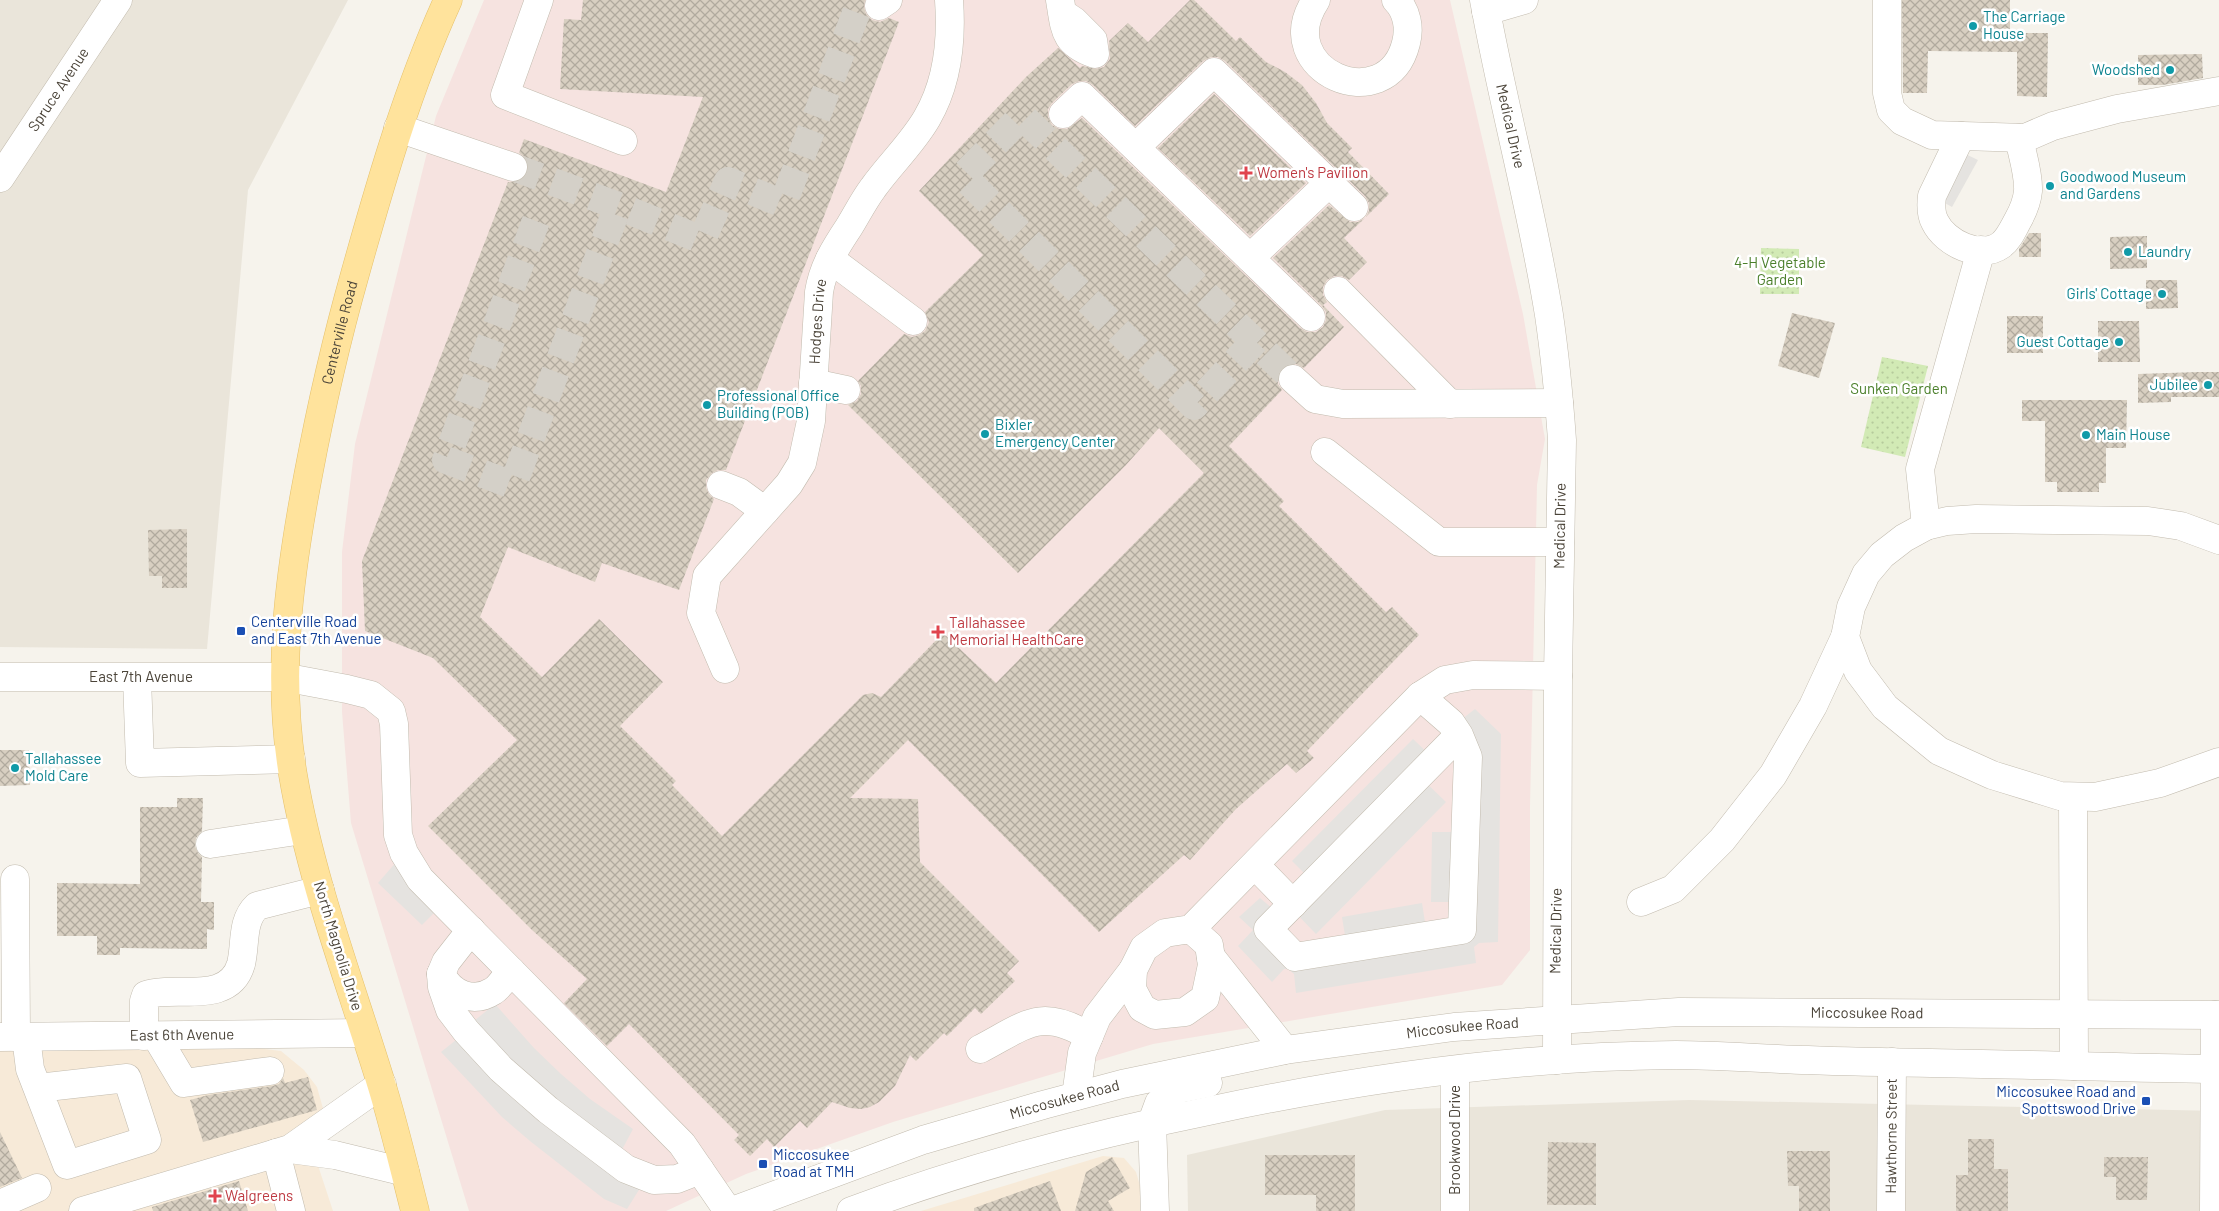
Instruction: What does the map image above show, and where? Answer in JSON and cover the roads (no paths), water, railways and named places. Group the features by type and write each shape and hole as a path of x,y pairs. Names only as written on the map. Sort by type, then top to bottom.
{"main road":[{"name":"Centerville Road","path":"283,677 298,526 323,400 382,175 411,91 448,0"},
{"name":"North Magnolia Drive","path":"283,677 286,724 303,830 364,1034 382,1084 415,1211"}],"street":[{"name":"Spruce Avenue","path":"0,178 118,0"},
{"path":"538,0 505,95 623,141"},
{"name":"Hodges Drive","path":"725,669 701,613 707,576 789,484 802,463 808,444 811,421 819,292 822,275 872,188 927,118 937,97 947,59 950,26 949,0"},
{"path":"1311,5 1305,31 1307,47 1315,63 1328,75 1345,82 1362,82 1380,78 1394,67 1404,53 1408,35 1406,18 1396,0"},
{"path":"1485,6 1524,0"},
{"path":"1887,1 1888,93 1891,110 1902,121 1932,136 2025,138 2053,126 2117,109 2211,94 2219,91"},
{"name":"Medical Drive","path":"1485,6 1549,316 1562,440 1558,676 1557,1060"},
{"path":"1136,147 1214,72 1354,207"},
{"path":"1063,114 1082,96 1311,317"},
{"path":"398,128 513,167"},
{"path":"1961,136 1932,196 1931,206 1934,222 1945,236 1958,245 1981,250 2000,246 2010,236 2025,206 2028,190 2019,138"},
{"path":"1250,258 1329,182"},
{"path":"1926,526 1920,469 1981,250"},
{"path":"830,259 913,321"},
{"path":"1338,291 1450,404"},
{"path":"1293,379 1315,399 1343,404 1559,403"},
{"path":"813,383 846,390"},
{"path":"1325,452 1439,542 1560,542"},
{"path":"721,485 739,492 765,511"},
{"path":"1641,902 1673,889 1722,840 1773,775 1813,706 1844,637 1851,607 1866,574 1882,555 1904,538 1926,526 1947,521 1976,519 2148,521 2181,526 2219,540"},
{"path":"1844,637 1858,671 1885,707 1939,751 1992,775 2060,796 2095,797 2160,783 2219,762"},
{"path":"1076,1096 1082,1053 1097,1017 1133,970 1144,948 1165,934 1191,929 1415,701 1445,680 1473,675 1558,676"},
{"name":"East 7th Avenue","path":"0,677 283,677 370,695 391,711 394,724 398,835 404,853 420,879 682,1144 728,1211"},
{"path":"137,678 140,763 291,760"},
{"path":"1415,701 1451,723 1455,739 1468,757 1462,930 1295,957 1268,929 1455,739"},
{"path":"2073,797 2074,1066"},
{"path":"210,844 303,830"},
{"path":"1261,859 1299,898"},
{"path":"15,879 14,1037 38,1088"},
{"path":"270,1071 184,1084 150,1036 144,1001 146,996 154,992 202,992 218,988 231,981 241,965 246,923 251,912 257,906 320,890"},
{"path":"1133,970 1132,989 1142,1008 1155,1015 1185,1012 1205,998 1212,965 1209,945 1191,929"},
{"path":"471,930 446,962 441,974 442,987 450,1010 464,1029 501,1069 548,1110 626,1169 654,1180 677,1179 700,1170"},
{"path":"1211,957 1285,1050"},
{"path":"441,974 445,983 463,996 483,996 495,990 511,971"},
{"name":"Miccosukee Road","path":"732,1211 923,1140 1122,1084 1285,1050 1454,1027 1679,1012 2217,1015"},
{"path":"2214,1211 2217,1015"},
{"path":"980,1049 1030,1022 1058,1021 1090,1036"},
{"name":"East 6th Avenue","path":"14,1037 364,1034"},
{"path":"1155,1211 1152,1122 1159,1103 1178,1089 1309,1064 1340,1043"},
{"path":"851,1211 918,1186 1039,1149 1152,1122 1315,1090 1455,1070 1557,1060 1676,1055 2217,1069"},
{"name":"Hawthorne Street","path":"1891,1211 1892,1062"},
{"name":"Brookwood Drive","path":"1455,1070 1455,1211"},
{"path":"83,1211 283,1151 382,1084"},
{"path":"283,1151 336,1155 405,1172"},
{"path":"283,1151 291,1211"},
{"path":"0,1204 37,1188"}],"tunnel":[{"path":"513,167 702,240 728,181 783,204 861,0"},
{"path":"1255,341 1194,406 963,176 1022,116 1293,379"},
{"path":"536,221 446,460 513,485 618,206"}],"place":[{"name":"The Carriage House","path":"1973,26"},
{"name":"Woodshed","path":"2170,70"},
{"name":"Women's Pavilion","path":"1246,173"},
{"name":"Goodwood Museum and Gardens","path":"2050,186"},
{"name":"Laundry","path":"2128,252"},
{"name":"Girls' Cottage","path":"2162,294"},
{"name":"Guest Cottage","path":"2119,342"},
{"name":"Jubilee","path":"2208,385"},
{"name":"Professional Office Building (POB)","path":"707,405"},
{"name":"Bixler Emergency Center","path":"985,434"},
{"name":"Main House","path":"2086,435"},
{"name":"Centerville Road and East 7th Avenue","path":"241,631"},
{"name":"Tallahassee Memorial HealthCare","path":"938,632"},
{"name":"Tallahassee Mold Care","path":"15,768"},
{"name":"Miccosukee Road and Spottswood Drive","path":"2146,1101"},
{"name":"Miccosukee Road at TMH","path":"763,1164"},
{"name":"Walgreens","path":"215,1196"}],"park label":[{"name":"4-H Vegetable Garden","path":"1780,272"},
{"name":"Sunken Garden","path":"1899,389"}]}
